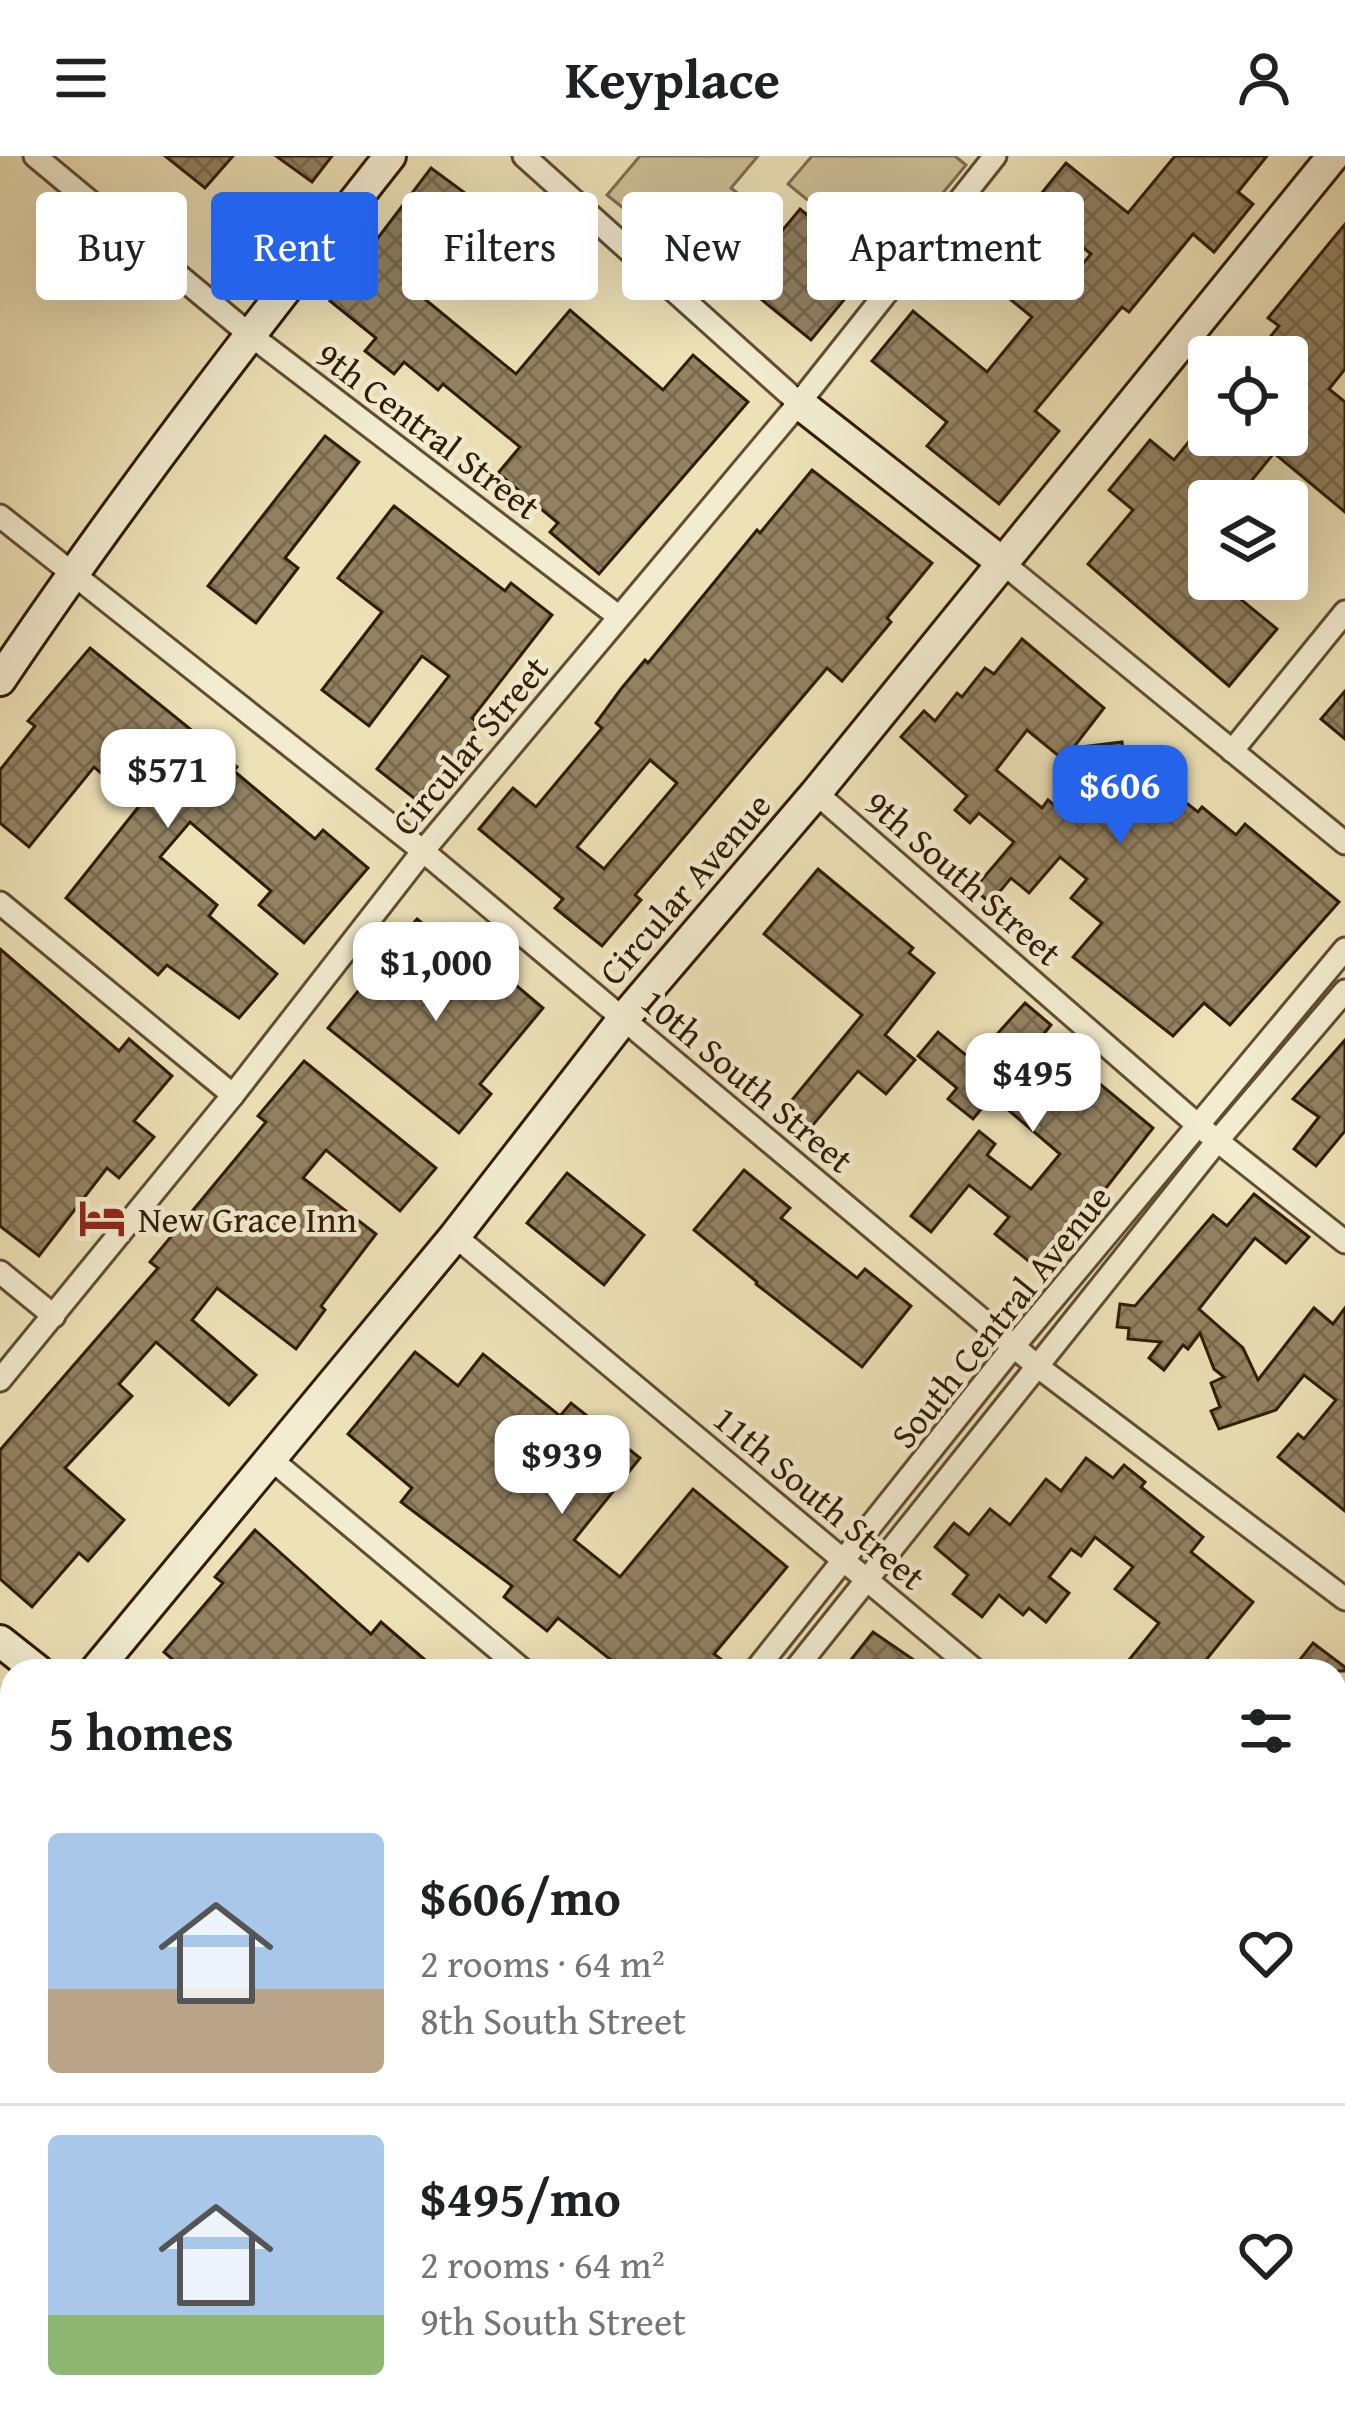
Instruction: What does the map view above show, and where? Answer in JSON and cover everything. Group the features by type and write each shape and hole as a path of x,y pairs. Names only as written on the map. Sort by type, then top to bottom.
{"street":[{"name":"9th Central Street","path":"35,156 249,334 618,616"},
{"path":"0,680 72,573 249,334 390,156"},
{"path":"524,156 799,403 1345,843"},
{"name":"Circular Street","path":"0,1380 423,851 799,403 994,156"},
{"name":"Circular Avenue","path":"105,1659 455,1237 624,1018 817,793 1333,156"},
{"name":"10th South Street","path":"0,516 423,851 1013,1347 1345,1600"},
{"path":"1232,751 1345,612"},
{"name":"9th South Street","path":"817,793 1209,1133 1345,1241"},
{"path":"0,903 232,1095"},
{"name":"South Central Avenue","path":"765,1659 1013,1347 1209,1133 1345,949"},
{"path":"804,1659 1037,1366 1209,1133 1345,991"},
{"name":"11th South Street","path":"455,1237 962,1659"},
{"path":"0,1272 54,1316"},
{"path":"272,1460 510,1659"}],"shaded area":[{"path":"640,156 758,156 731,188 736,192 622,192 622,207 607,195"},
{"path":"812,156 955,156 966,165 944,192 807,192 807,199 788,184"}],"building":[{"path":"165,156 233,156 205,188"},
{"path":"276,156 332,156 312,182"},
{"path":"1175,156 1267,156 1238,192 1253,204 1214,252 1193,234 1129,312 1122,307 1035,411 1059,431 999,504 927,446 947,422 872,361 913,311 987,372 1032,317 1011,300 1084,300 1084,262 1091,254 1084,248 1084,192 1043,192 1066,163 1128,213"},
{"path":"431,168 464,192 413,192"},
{"path":"402,206 402,300 426,300 516,374 570,310 663,390 693,355 748,402 599,574 550,532 558,523 498,473 520,447 443,384 438,390 404,362 394,374 365,351 376,338 330,301 378,300 378,238"},
{"path":"800,209 807,215 807,300 844,300 811,340 762,300 783,300 783,230"},
{"path":"1345,224 1345,369 1329,389 1345,402 1345,512 1278,456 1308,456 1308,336 1271,336 1279,326 1268,318"},
{"path":"325,436 359,462 285,558 298,568 256,623 208,586"},
{"path":"1150,440 1174,460 1188,443 1188,456 1272,456 1252,480 1188,480 1188,600 1242,600 1277,629 1229,686 1088,564 1133,510 1109,490"},
{"path":"812,470 932,563 842,681 827,668 635,895 641,900 602,946 555,908 563,899 479,829 513,788 536,807 602,728 596,723 621,689 645,660 648,663 757,530 760,533","holes":["650,760 677,783 604,869 577,847"]},
{"path":"394,506 505,591 511,583 552,615 472,718 479,724 419,802 377,769 449,676 422,656 369,726 322,690 382,612 338,578"},
{"path":"1022,639 1104,708 1073,748 1122,742 1123,752 1133,751 1133,763 1149,766 1149,774 1198,812 1202,807 1236,835 1245,824 1339,902 1230,1025 1204,1003 1173,1036 1073,957 1102,923 1071,898 1087,879 1060,857 1029,893 1011,878 990,903 974,889 1014,842 979,813 970,823 955,810 967,796 901,737 924,711 935,721 985,668 994,674","holes":["1027,730 1082,775 1055,806 1048,800 1042,808 996,770"]},
{"path":"90,648 237,767 234,771 315,839 323,830 368,868 304,943 259,905 271,891 190,822 160,857 217,905 209,916 277,974 239,1018 167,965 158,975 66,898 140,805 94,767 29,847 0,823 0,770 35,726 28,721"},
{"path":"1345,691 1345,739 1321,719"},
{"path":"818,869 913,948 909,953 934,973 885,1035 915,1060 886,1094 858,1071 812,1126 787,1106 862,1015 764,934"},
{"path":"417,919 491,980 499,971 543,1008 480,1084 491,1094 459,1133 328,1028"},
{"path":"0,949 119,1051 129,1039 172,1076 134,1121 154,1137 119,1178 107,1168 39,1256 0,1226"},
{"path":"1025,1003 1051,1025 1042,1036 1153,1128 1041,1271 995,1234 1009,1217 969,1185 931,1232 911,1216 979,1131 995,1144 987,1155 1031,1189 1060,1154 992,1096 973,1119 948,1099 957,1088 918,1056 938,1032 973,1061"},
{"path":"1345,1040 1345,1131 1316,1166 1294,1149 1319,1117 1293,1099"},
{"path":"304,1061 436,1168 400,1211 326,1150 303,1178 376,1234 321,1306 325,1310 296,1349 217,1288 192,1320 256,1375 229,1405 156,1342 119,1384 132,1396 65,1468 124,1520 88,1561 79,1553 32,1607 0,1579 0,1450 158,1268 150,1262 266,1122 258,1116"},
{"path":"744,1170 790,1208 781,1218 857,1278 865,1269 911,1306 862,1367 694,1230"},
{"path":"567,1173 644,1235 604,1285 527,1223"},
{"path":"1254,1194 1309,1237 1286,1263 1255,1238 1199,1309 1243,1348 1258,1380 1314,1308 1333,1324 1345,1308 1345,1511 1278,1457 1298,1434 1304,1439 1336,1400 1304,1375 1276,1410 1219,1429 1211,1411 1220,1407 1211,1383 1224,1377 1214,1369 1200,1333 1188,1349 1183,1345 1164,1370 1149,1358 1161,1342 1128,1339 1129,1328 1117,1327 1120,1304 1135,1306 1213,1215 1227,1226"},
{"path":"415,1352 458,1386 483,1354 560,1416 571,1403 640,1458 574,1540 620,1577 693,1489 787,1567 714,1654 721,1659 610,1659 558,1618 547,1631 504,1597 512,1586 401,1502 412,1488 348,1434"},
{"path":"1086,1458 1113,1478 1124,1465 1145,1482 1141,1487 1203,1537 1191,1552 1253,1602 1207,1659 1130,1659 1159,1623 1115,1589 1133,1567 1095,1537 1081,1556 1071,1549 1049,1577 1069,1593 1046,1622 1029,1608 1023,1615 999,1595 982,1617 953,1594 968,1575 935,1547 954,1523 969,1535 990,1509 1010,1525 1046,1479 1061,1491"},
{"path":"255,1530 371,1634 381,1622 424,1659 172,1659 164,1652 223,1583 215,1577"},
{"path":"873,1632 913,1659 852,1659"},
{"path":"1313,1643 1334,1659 1300,1659"}],"place":[{"name":"New Grace Inn","path":"102,1218"}]}
